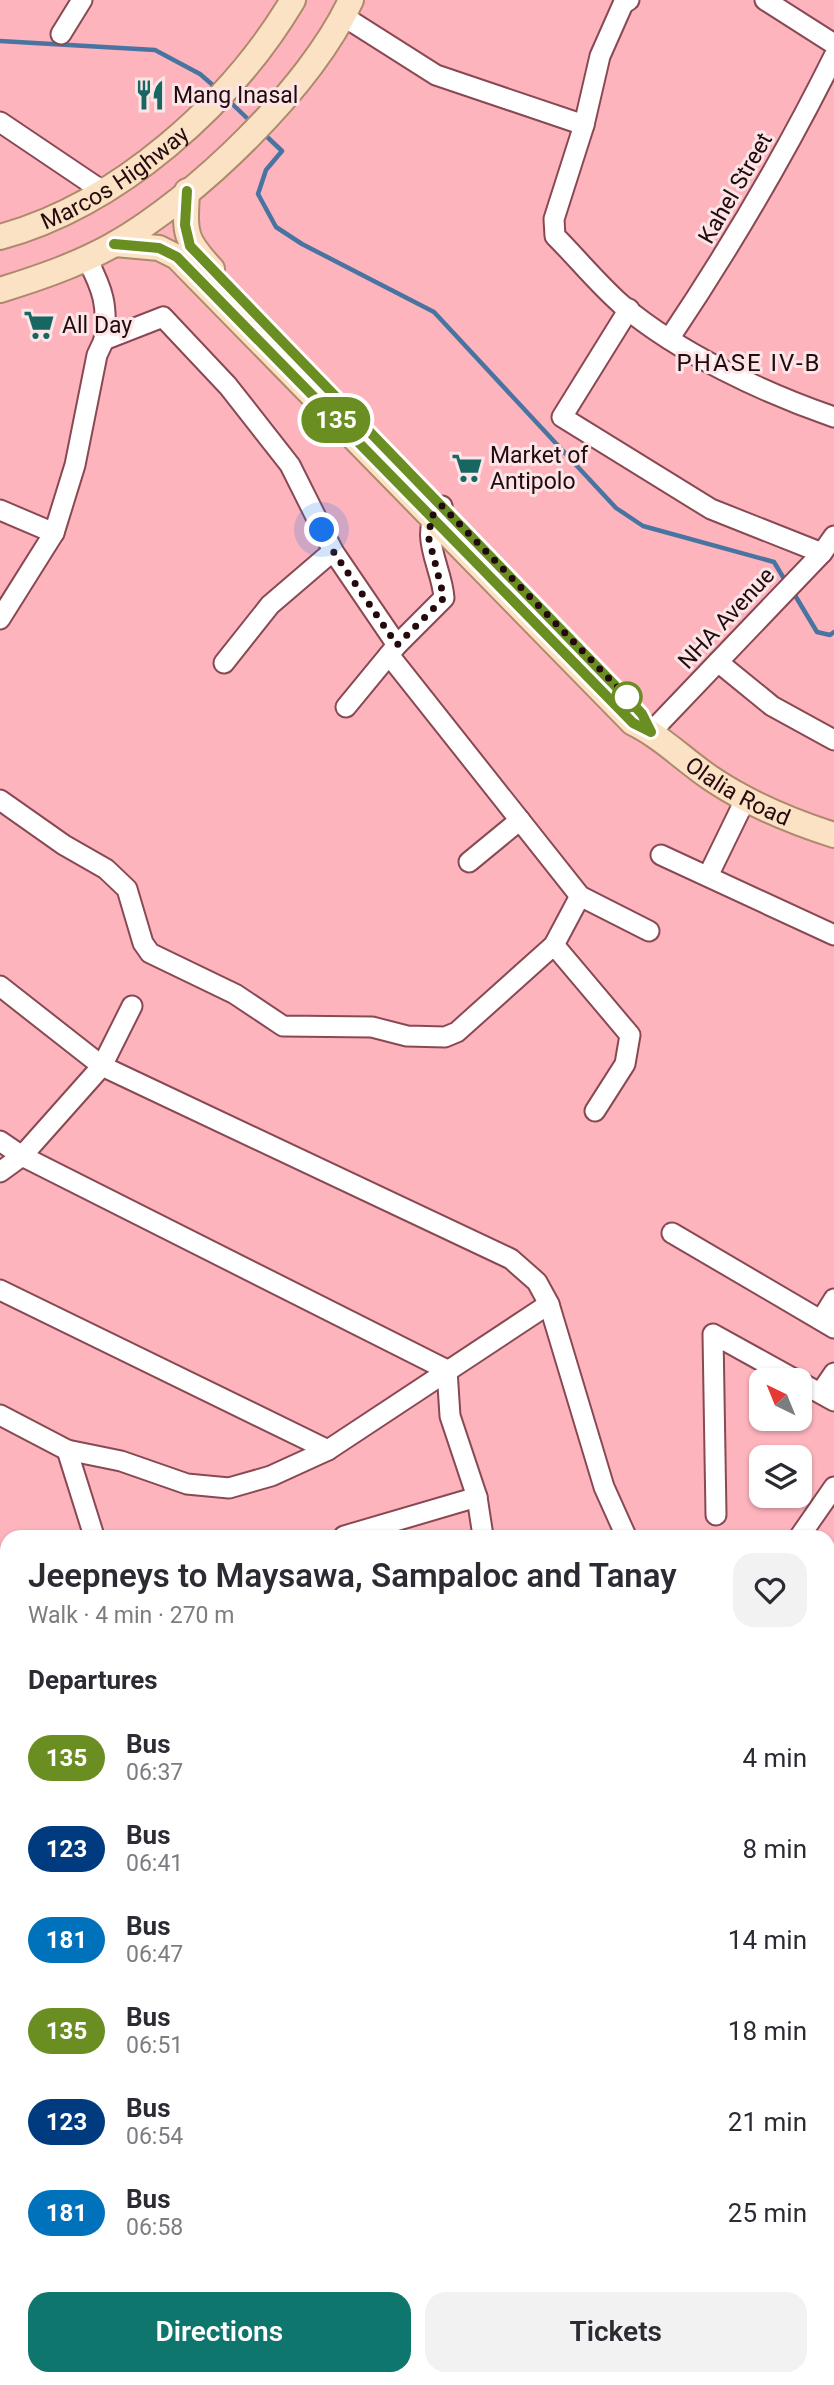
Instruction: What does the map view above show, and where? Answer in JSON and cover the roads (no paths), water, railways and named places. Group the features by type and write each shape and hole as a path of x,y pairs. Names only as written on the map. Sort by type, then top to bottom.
{"main road":[{"name":"Marcos Highway","path":"0,237 104,192 154,157 216,98 267,41 293,0"},
{"path":"0,290 87,259 114,244 187,191 301,81 347,8"},
{"name":"Olalia Road","path":"187,191 185,225 190,246 436,512"},
{"name":"Olalia Road","path":"114,244 159,248 177,257 627,698 642,714 651,732 713,780 746,798 834,835"}],"street":[{"path":"61,34 82,0"},
{"path":"629,0 622,4 600,56 584,125 554,219 555,236 625,307 669,339 772,395 834,417"},
{"path":"765,0 834,44"},
{"path":"347,8 436,75 584,125"},
{"name":"Kahel Street","path":"669,339 726,256 783,157 834,56"},
{"path":"0,122 104,192"},
{"path":"0,619 54,533 75,465 97,355 104,340 107,313 102,286 87,259"},
{"path":"625,307 562,417 711,509 822,553"},
{"path":"104,340 163,317 228,386 290,465 333,551 393,650 520,820 580,896 649,931"},
{"path":"0,510 54,533"},
{"path":"346,707 393,650 444,598 429,539 436,512"},
{"name":"NHA Avenue","path":"651,732 822,553 834,536"},
{"path":"224,663 270,605 333,551"},
{"path":"718,662 772,706 834,740"},
{"path":"708,876 746,798"},
{"path":"0,800 64,845 106,869 127,889 143,943 150,953 235,994 283,1026 372,1027 407,1036 445,1037 457,1032 554,945 580,896"},
{"path":"470,862 520,820"},
{"path":"661,855 834,935"},
{"path":"554,945 630,1035 625,1064 595,1111"},
{"path":"0,986 102,1066 511,1259 537,1282 549,1304 604,1487 622,1530"},
{"path":"0,1172 22,1156 102,1066 132,1006"},
{"path":"0,1141 22,1156 447,1370"},
{"path":"672,1233 828,1324 834,1299"},
{"path":"0,1290 328,1450"},
{"path":"0,1415 67,1450 121,1461 187,1484 229,1488 271,1476 328,1450 549,1304"},
{"path":"716,1515 713,1334 828,1396 834,1373"},
{"path":"447,1370 450,1416 477,1497 482,1530"},
{"path":"67,1450 92,1530"},
{"path":"804,1530 834,1487"},
{"path":"364,1530 477,1497"}],"waterway":[{"path":"0,41 155,50 200,74 215,87"},
{"path":"226,98 250,121"},
{"path":"262,132 282,151 266,170 258,194 276,227 302,244 434,312 616,508 643,526 774,562 786,582"},
{"path":"793,592 817,632 830,635 834,632"}],"place":[{"name":"Mang Inasal","path":"150,95"},
{"name":"All Day","path":"39,325"},
{"name":"Market of Antipolo","path":"467,468"}],"district":[{"name":"PHASE IV-B","path":"749,363"}]}
